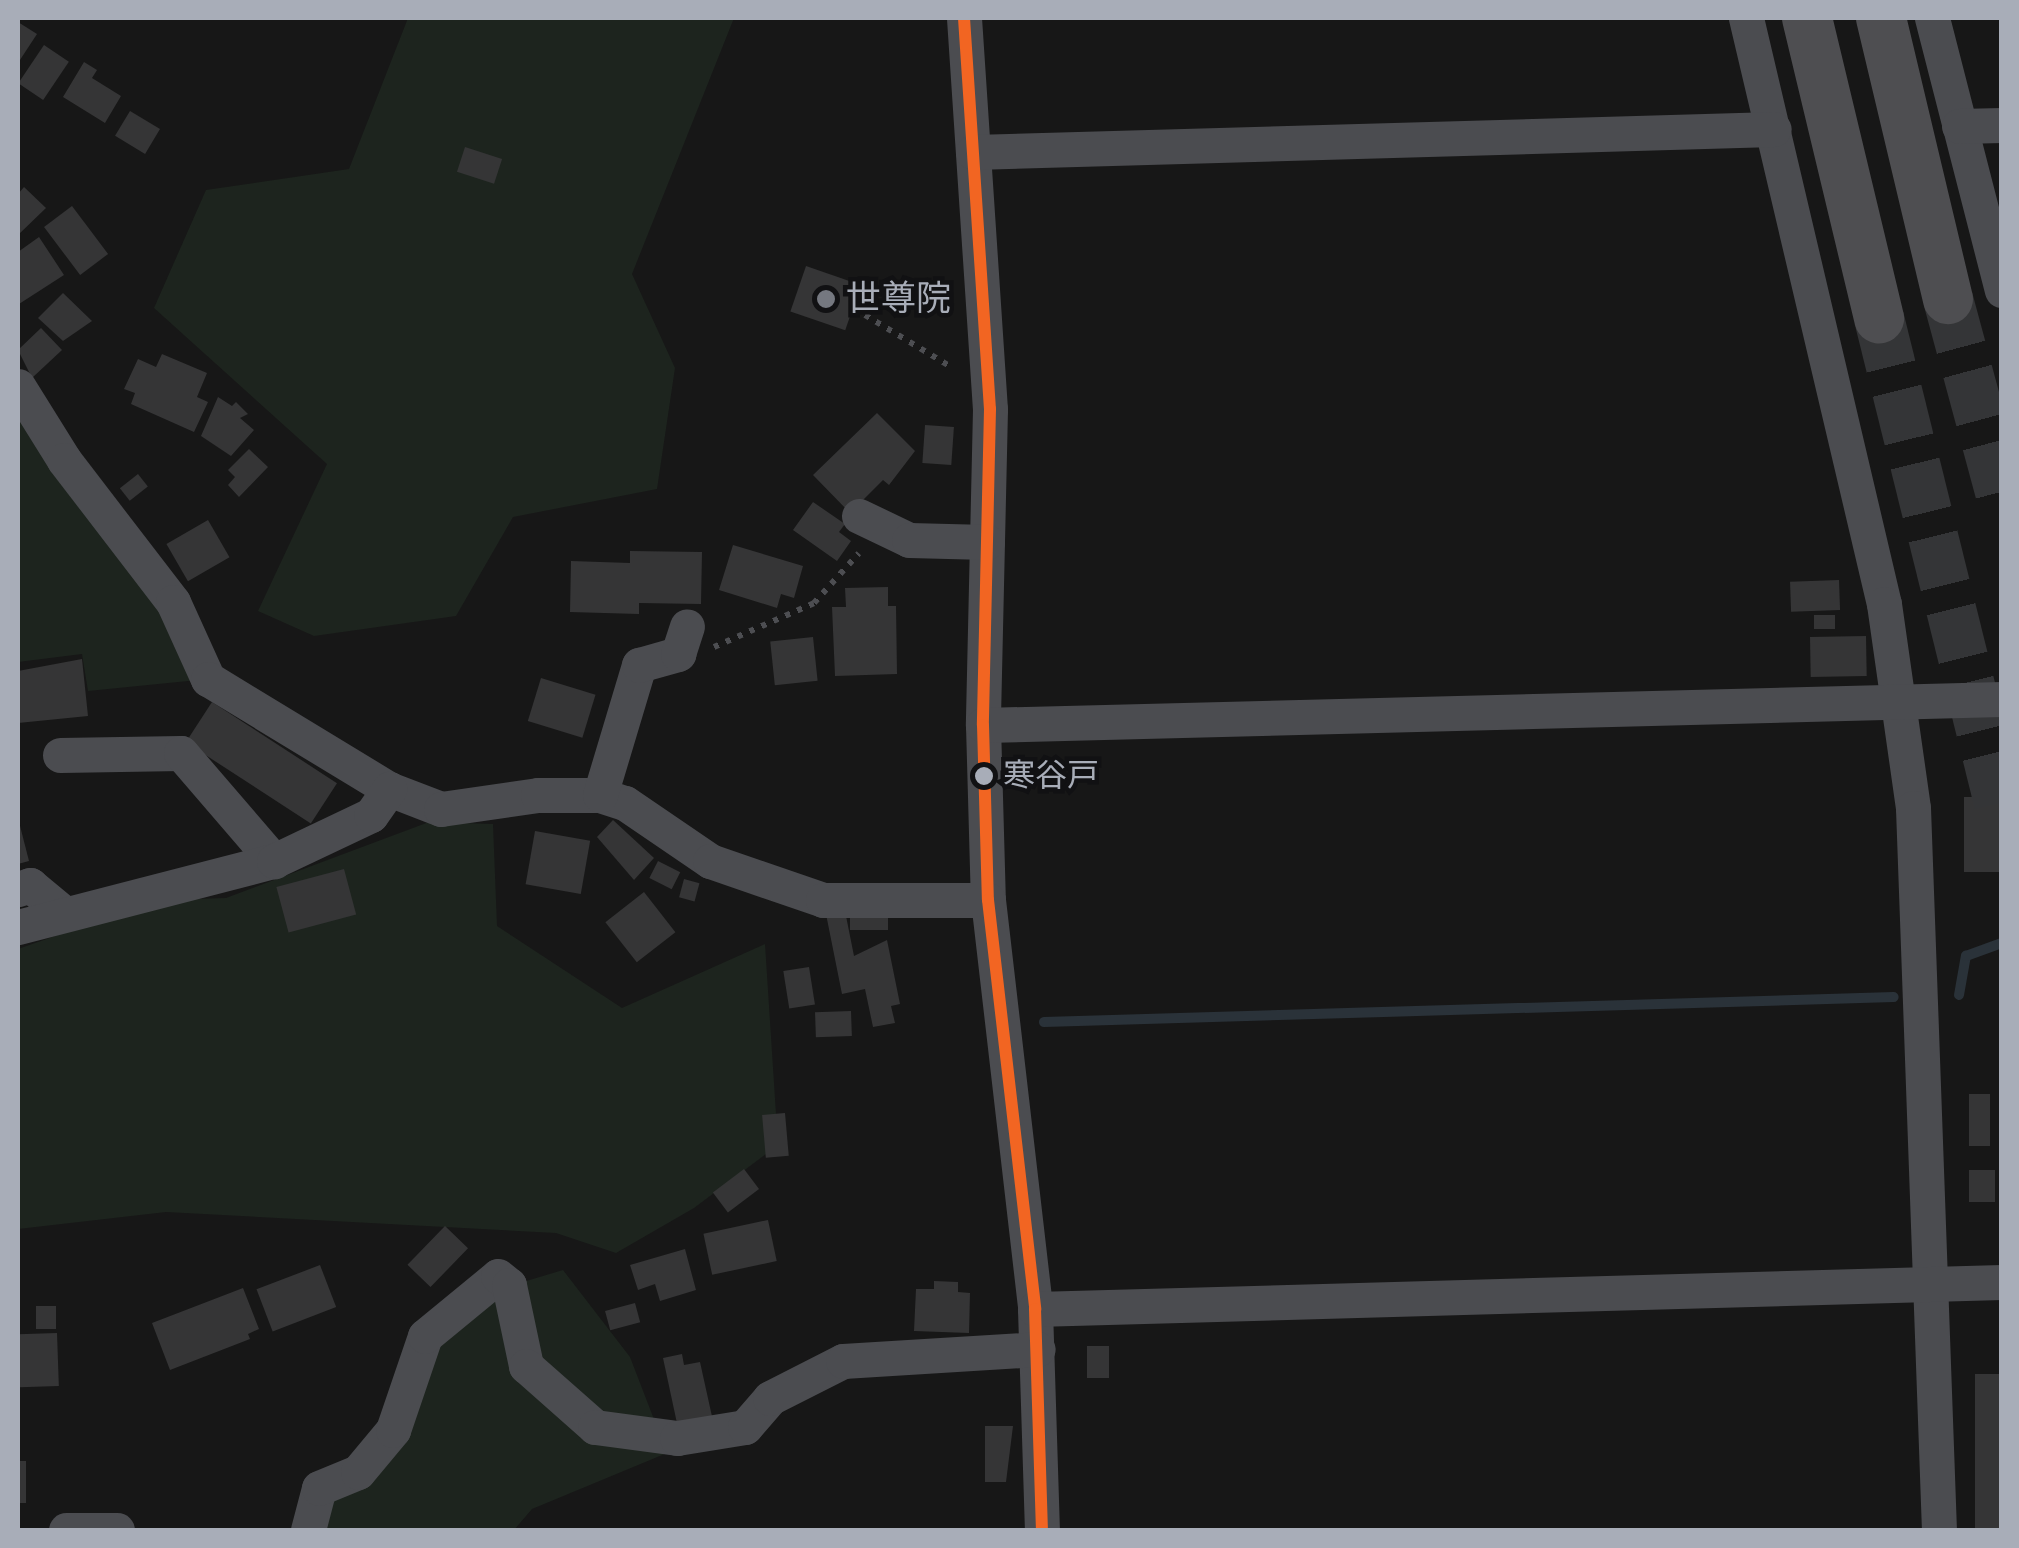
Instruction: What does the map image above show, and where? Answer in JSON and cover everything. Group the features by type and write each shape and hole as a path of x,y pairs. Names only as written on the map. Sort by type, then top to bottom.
{"highway":[{"path":"1806,18 1879,318"},
{"path":"1881,18 1948,299"}],"street":[{"path":"964,18 988,390 984,725 988,900 1038,1350 1042,1530"},
{"path":"1746,18 1884,604 1898,701 1920,915 1939,1530"},
{"path":"1932,18 2002,290"},
{"path":"1958,126 2002,124"},
{"path":"973,152 1774,129"},
{"path":"18,386 64,460 173,602 208,679 390,789 440,809 538,794 600,796 625,803 710,861 824,900 988,900"},
{"path":"869,522 908,540 987,542"},
{"path":"600,796 639,664 683,640"},
{"path":"984,725 2002,699"},
{"path":"60,755 181,752 274,861"},
{"path":"18,927 274,861 371,815 390,789"},
{"path":"18,889 30,885 64,914"},
{"path":"308,1530 320,1488 358,1472 392,1430 425,1336 498,1276 509,1285 526,1366 595,1427 660,1436 745,1427 770,1398 844,1361 1038,1350"},
{"path":"1034,1309 2002,1282"},
{"path":"66,1530 117,1530"}],"path":[{"path":"864,314 988,390"},
{"path":"683,640 765,630 814,603 869,522"}],"shaded area":[{"path":"408,18 734,18 632,274 675,368 657,489 513,517 456,616 314,636 258,611 327,464 154,308 206,190 349,169"},
{"path":"18,399 164,598 198,680 88,691 82,654 18,662"},
{"path":"429,822 493,824 497,926 622,1008 765,944 778,1145 694,1208 616,1253 556,1233 166,1212 18,1229 18,949 158,900 226,898"},
{"path":"563,1270 630,1357 667,1453 532,1509 514,1530 315,1530 431,1343 493,1291"}],"building":[{"path":"18,22 37,34 18,63"},
{"path":"44,45 69,62 43,100 18,83"},
{"path":"84,62 97,70 92,78 121,96 105,123 63,97"},
{"path":"130,111 160,129 145,154 115,136"},
{"path":"465,147 502,159 494,184 457,172"},
{"path":"24,187 46,208 18,235 18,194"},
{"path":"72,206 108,254 80,275 44,227"},
{"path":"39,237 64,275 19,304 18,252"},
{"name":"世尊院","path":"806,266 861,285 845,330 790,311"},
{"path":"63,293 92,321 63,341 38,318"},
{"path":"41,328 62,350 32,378 18,350"},
{"path":"162,354 207,373 197,397 208,402 194,432 131,404 135,393 124,389 138,359 156,367"},
{"path":"218,397 232,406 236,402 248,414 240,418 254,430 231,456 201,436"},
{"path":"877,413 915,451 889,485 883,480 850,513 813,475"},
{"path":"925,425 954,427 951,465 922,463"},
{"path":"249,449 268,467 239,497 228,485 235,477 228,470"},
{"path":"138,474 148,487 130,501 120,488"},
{"path":"813,502 845,524 839,532 851,541 837,561 793,530"},
{"path":"208,520 230,557 188,581 166,544"},
{"path":"733,545 803,566 794,598 781,594 777,608 719,590"},
{"path":"630,551 702,552 701,604 639,603 639,614 570,612 571,561 630,563"},
{"path":"1839,580 1840,610 1791,612 1790,582"},
{"path":"888,587 888,606 896,606 897,674 835,676 832,607 846,607 845,588"},
{"path":"1814,615 1835,615 1835,629 1814,629"},
{"path":"1866,636 1867,676 1811,677 1810,637"},
{"path":"813,637 818,681 775,685 770,641"},
{"path":"82,659 88,716 18,723 18,671"},
{"path":"541,678 596,695 582,738 528,721"},
{"path":"212,702 337,783 311,823 186,742"},
{"path":"1964,797 2002,797 2002,872 1964,872"},
{"path":"18,818 29,861 18,864"},
{"path":"613,820 654,858 634,880 597,837"},
{"path":"535,831 590,841 581,894 526,884"},
{"path":"658,861 680,872 672,889 649,878"},
{"path":"344,869 356,914 289,933 276,887"},
{"path":"684,879 699,883 695,901 679,897"},
{"path":"644,892 675,932 637,962 605,922"},
{"path":"845,911 854,956 887,940 900,1004 891,1006 895,1023 873,1027 865,989 842,994 826,914"},
{"path":"850,913 888,913 888,930 850,930"},
{"path":"809,967 815,1005 789,1009 783,971"},
{"path":"851,1011 852,1036 816,1037 815,1012"},
{"path":"1969,1094 1990,1094 1990,1146 1969,1146"},
{"path":"785,1113 789,1156 766,1158 762,1115"},
{"path":"744,1169 759,1189 728,1212 713,1192"},
{"path":"1969,1170 1995,1170 1995,1202 1969,1202"},
{"path":"768,1220 777,1261 712,1275 703,1234"},
{"path":"445,1226 468,1248 431,1287 407,1265"},
{"path":"685,1249 696,1290 660,1301 655,1284 638,1290 630,1265"},
{"path":"320,1265 336,1307 273,1331 257,1289"},
{"path":"934,1281 958,1282 958,1292 970,1293 969,1333 914,1331 916,1289 934,1289"},
{"path":"243,1288 259,1329 248,1334 250,1339 170,1370 152,1323"},
{"path":"635,1303 640,1322 610,1330 605,1311"},
{"path":"36,1306 56,1306 56,1329 36,1329"},
{"path":"57,1333 59,1386 20,1387 18,1334"},
{"path":"1087,1346 1109,1346 1109,1378 1087,1378"},
{"path":"682,1354 684,1365 700,1362 713,1421 678,1428 663,1358"},
{"path":"1975,1374 2002,1374 2002,1530 1975,1530"},
{"path":"985,1426 1013,1426 1006,1482 985,1482"},
{"path":"18,1461 26,1461 26,1503 18,1503"}],"waterway":[{"path":"1959,995 1966,956 2002,943"},
{"path":"1044,1022 1894,997"}],"tunnel":[{"path":"1948,299 2002,499"},
{"path":"1879,318 2002,815"}],"transit line":[{"path":"964,18 990,409 983,725 988,900 1035,1309 1042,1530"}],"place":[{"name":"世尊院","path":"826,299"},
{"name":"寒谷戸","path":"984,776"}]}
